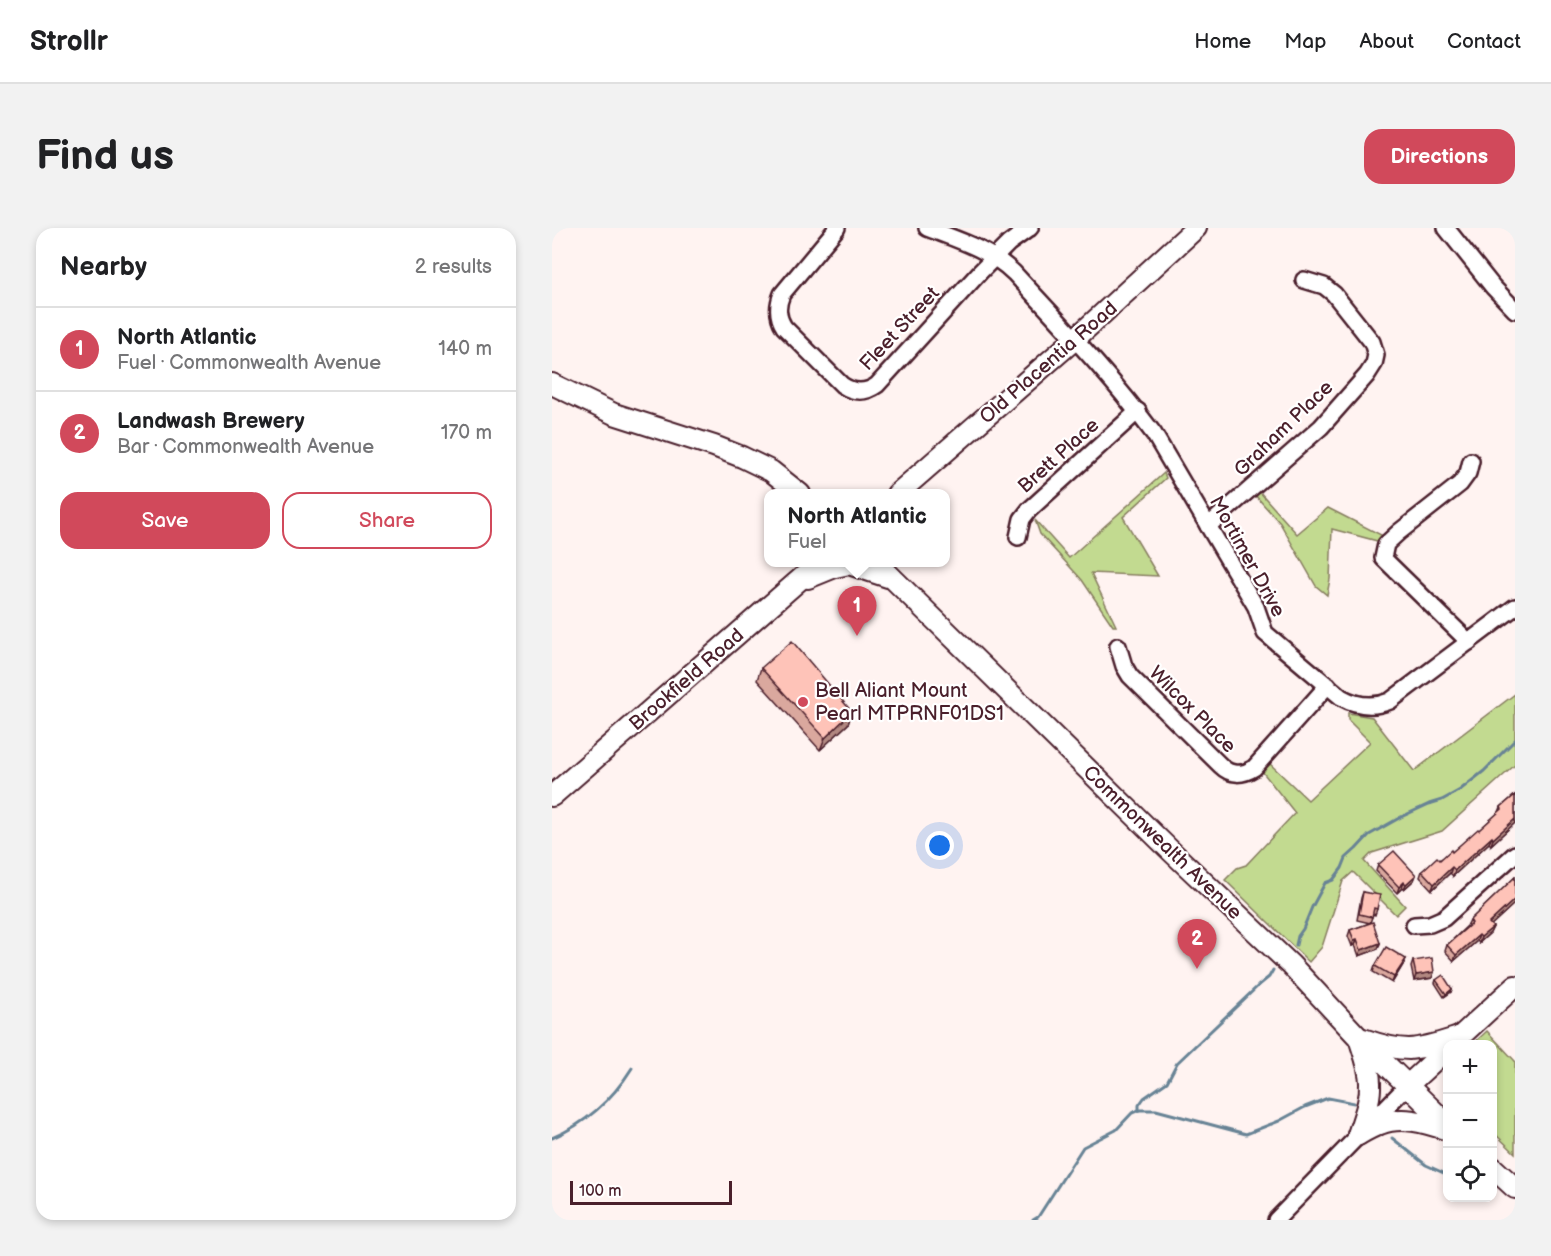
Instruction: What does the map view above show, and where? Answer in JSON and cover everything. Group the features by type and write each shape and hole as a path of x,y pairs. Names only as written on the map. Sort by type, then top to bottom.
{"main road":[{"name":"Old Placentia Road","path":"903,489 1075,339 1196,228"},
{"path":"552,384 614,414 742,457 771,471 795,489"},
{"path":"800,581 807,567"},
{"name":"Brookfield Road","path":"552,796 815,567"},
{"path":"800,581 835,567"},
{"path":"867,567 892,571"},
{"name":"Commonwealth Avenue","path":"892,571 1172,852 1291,965 1359,1038 1443,1120"},
{"path":"1458,1040 1515,986"},
{"path":"1359,1038 1407,1049 1443,1045"},
{"path":"1358,1135 1367,1105 1370,1083 1359,1038"},
{"path":"1408,1085 1443,1054"},
{"path":"1358,1135 1380,1124 1400,1120 1413,1120 1443,1129"},
{"path":"1497,1172 1515,1188"}],"street":[{"name":"Fleet Street","path":"837,228 782,294 778,311 784,327 843,385 855,391 869,390 877,385 994,257"},
{"name":"Mortimer Drive","path":"927,228 967,243 994,257 1014,273 1075,339 1138,411 1155,434 1256,608 1265,633 1341,697 1369,706 1383,704 1396,698 1515,607"},
{"path":"994,257 1030,228"},
{"path":"1446,228 1493,287 1515,310"},
{"name":"Graham Place","path":"1208,526 1314,434 1367,375 1374,364 1375,350 1372,342 1334,294 1324,286 1304,280"},
{"name":"Brett Place","path":"1018,537 1022,519 1029,510 1138,411"},
{"path":"1469,642 1383,558 1386,544 1460,484 1468,472 1471,461"},
{"name":"Wilcox Place","path":"1118,646 1124,666 1130,676 1225,770 1235,774 1254,768 1328,685"},
{"path":"1414,926 1430,924 1444,918 1515,854"},
{"path":"1276,1220 1408,1085"}],"green space":[{"path":"1164,473 1166,478 1123,517 1158,576 1091,573 1116,626 1113,626 1082,580 1040,534 1035,520 1069,558"},
{"path":"1258,490 1297,534 1328,508 1387,538 1385,543 1332,529 1327,595 1316,586 1280,523 1254,494"},
{"path":"1515,694 1515,765 1442,831 1372,853 1364,861 1405,906 1396,915 1353,872 1343,881 1322,947 1309,962 1225,880 1237,868 1246,865 1295,813 1261,770 1268,762 1308,800 1370,742 1348,720 1348,713 1372,717 1414,771"},
{"path":"1487,1031 1495,1040 1477,1040"},
{"path":"1497,1042 1515,1061 1515,1153 1497,1136"}],"building":[{"name":"Bell Aliant Mount Pearl MTPRNF01DS1","path":"792,641 852,712 825,738 761,668"},
{"path":"1515,795 1515,819 1455,870 1452,867 1434,884 1422,871 1437,857 1440,860 1479,830"},
{"path":"1394,851 1416,875 1399,887 1378,865"},
{"path":"1515,877 1515,899 1489,923 1493,927 1481,937 1479,935 1456,955 1447,945 1472,923 1470,920"},
{"path":"1363,892 1380,895 1377,909 1374,908 1372,917 1359,914"},
{"path":"1373,922 1380,943 1361,950 1350,930"},
{"path":"1386,947 1406,959 1394,977 1375,966"},
{"path":"1432,958 1434,972 1416,975 1413,961"},
{"path":"1443,975 1452,989 1446,994 1436,980"}],"waterway":[{"path":"1296,945 1298,936 1325,883 1333,880 1346,858 1369,835 1401,817 1460,790 1484,771 1515,740"},
{"path":"1139,1110 1139,1105 1144,1098 1167,1082 1177,1063 1269,977 1273,970"},
{"path":"552,1138 565,1132 598,1109 632,1068"},
{"path":"1033,1220 1038,1217 1083,1147 1116,1130 1132,1113 1139,1110 1156,1110 1246,1134 1328,1098 1354,1103"},
{"path":"1392,1138 1426,1165 1443,1173"}],"place":[{"name":"North Atlantic","path":"857,636"},
{"name":"Bell Aliant Mount Pearl MTPRNF01DS1","path":"803,702"},
{"name":"Landwash Brewery","path":"1197,969"}]}
